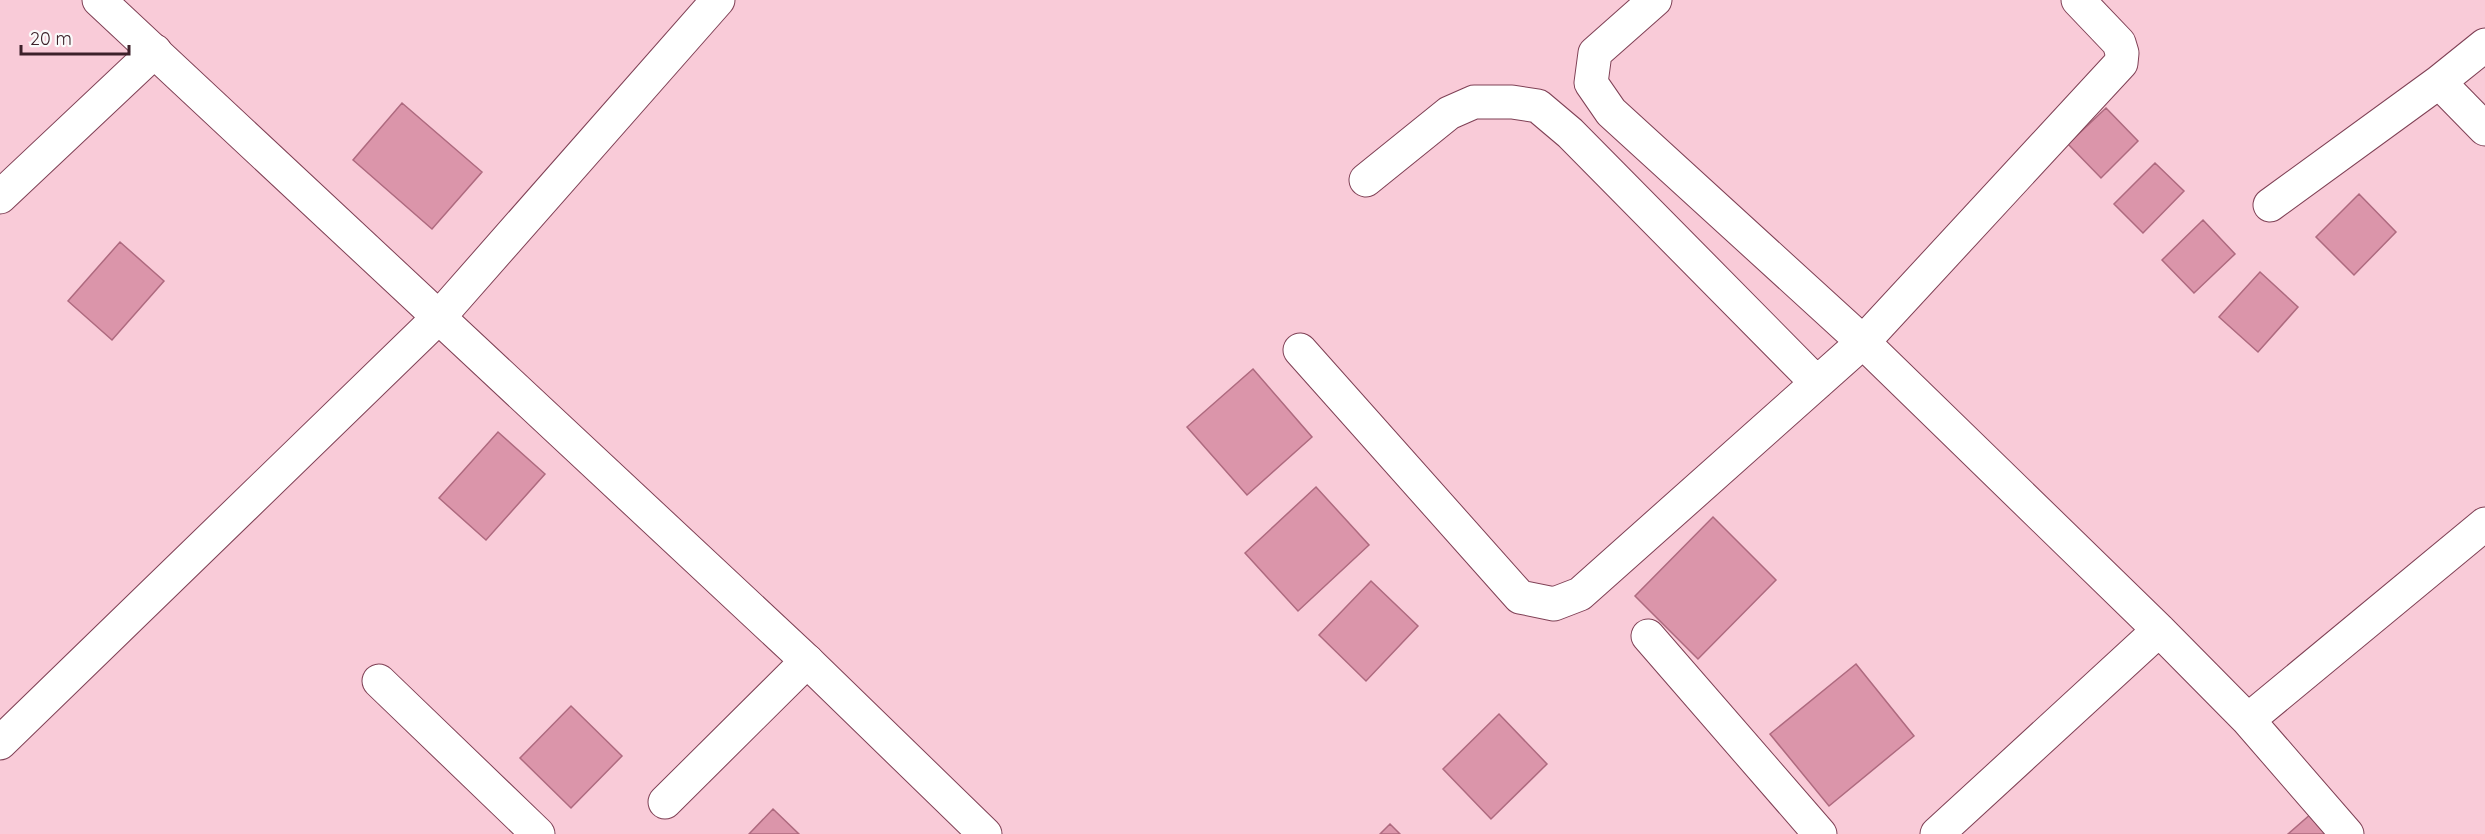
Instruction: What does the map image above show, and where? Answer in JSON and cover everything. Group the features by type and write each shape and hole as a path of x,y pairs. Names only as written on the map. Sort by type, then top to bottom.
{"street":[{"path":"99,0 807,661 985,834"},
{"path":"0,743 439,317 718,0"},
{"path":"1655,0 1595,53 1591,82 1611,112 1863,342 2159,630 2248,720 2347,834"},
{"path":"1300,350 1520,597 1554,604 1580,594 1863,342 2121,63 2120,43 2078,0"},
{"path":"2270,205 2439,82 2485,45"},
{"path":"0,197 155,51"},
{"path":"2439,82 2485,129"},
{"path":"1366,180 1449,113 1474,102 1512,102 1538,106 1570,133 1817,383"},
{"path":"2248,720 2485,524"},
{"path":"1937,834 2159,630"},
{"path":"1648,636 1820,834"},
{"path":"665,802 807,661"},
{"path":"379,681 538,834"}],"building":[{"path":"402,103 482,172 432,229 353,160"},
{"path":"2106,108 2138,141 2101,178 2068,144"},
{"path":"2155,163 2184,191 2143,233 2114,204"},
{"path":"2359,194 2396,232 2354,275 2316,237"},
{"path":"2203,220 2235,254 2194,293 2162,260"},
{"path":"120,242 164,281 112,340 68,301"},
{"path":"2260,272 2298,307 2258,352 2219,317"},
{"path":"1253,369 1312,437 1247,495 1187,427"},
{"path":"498,432 545,474 486,540 439,498"},
{"path":"1316,487 1369,545 1298,611 1245,553"},
{"path":"1713,517 1776,580 1698,659 1635,596"},
{"path":"1371,581 1418,626 1366,681 1319,635"},
{"path":"1856,664 1914,736 1829,806 1770,734"},
{"path":"571,706 622,756 571,808 520,758"},
{"path":"1499,714 1547,764 1491,819 1443,769"},
{"path":"773,809 799,834 749,834"},
{"path":"2312,813 2330,834 2288,834"},
{"path":"1390,824 1400,834 1380,834"}]}
